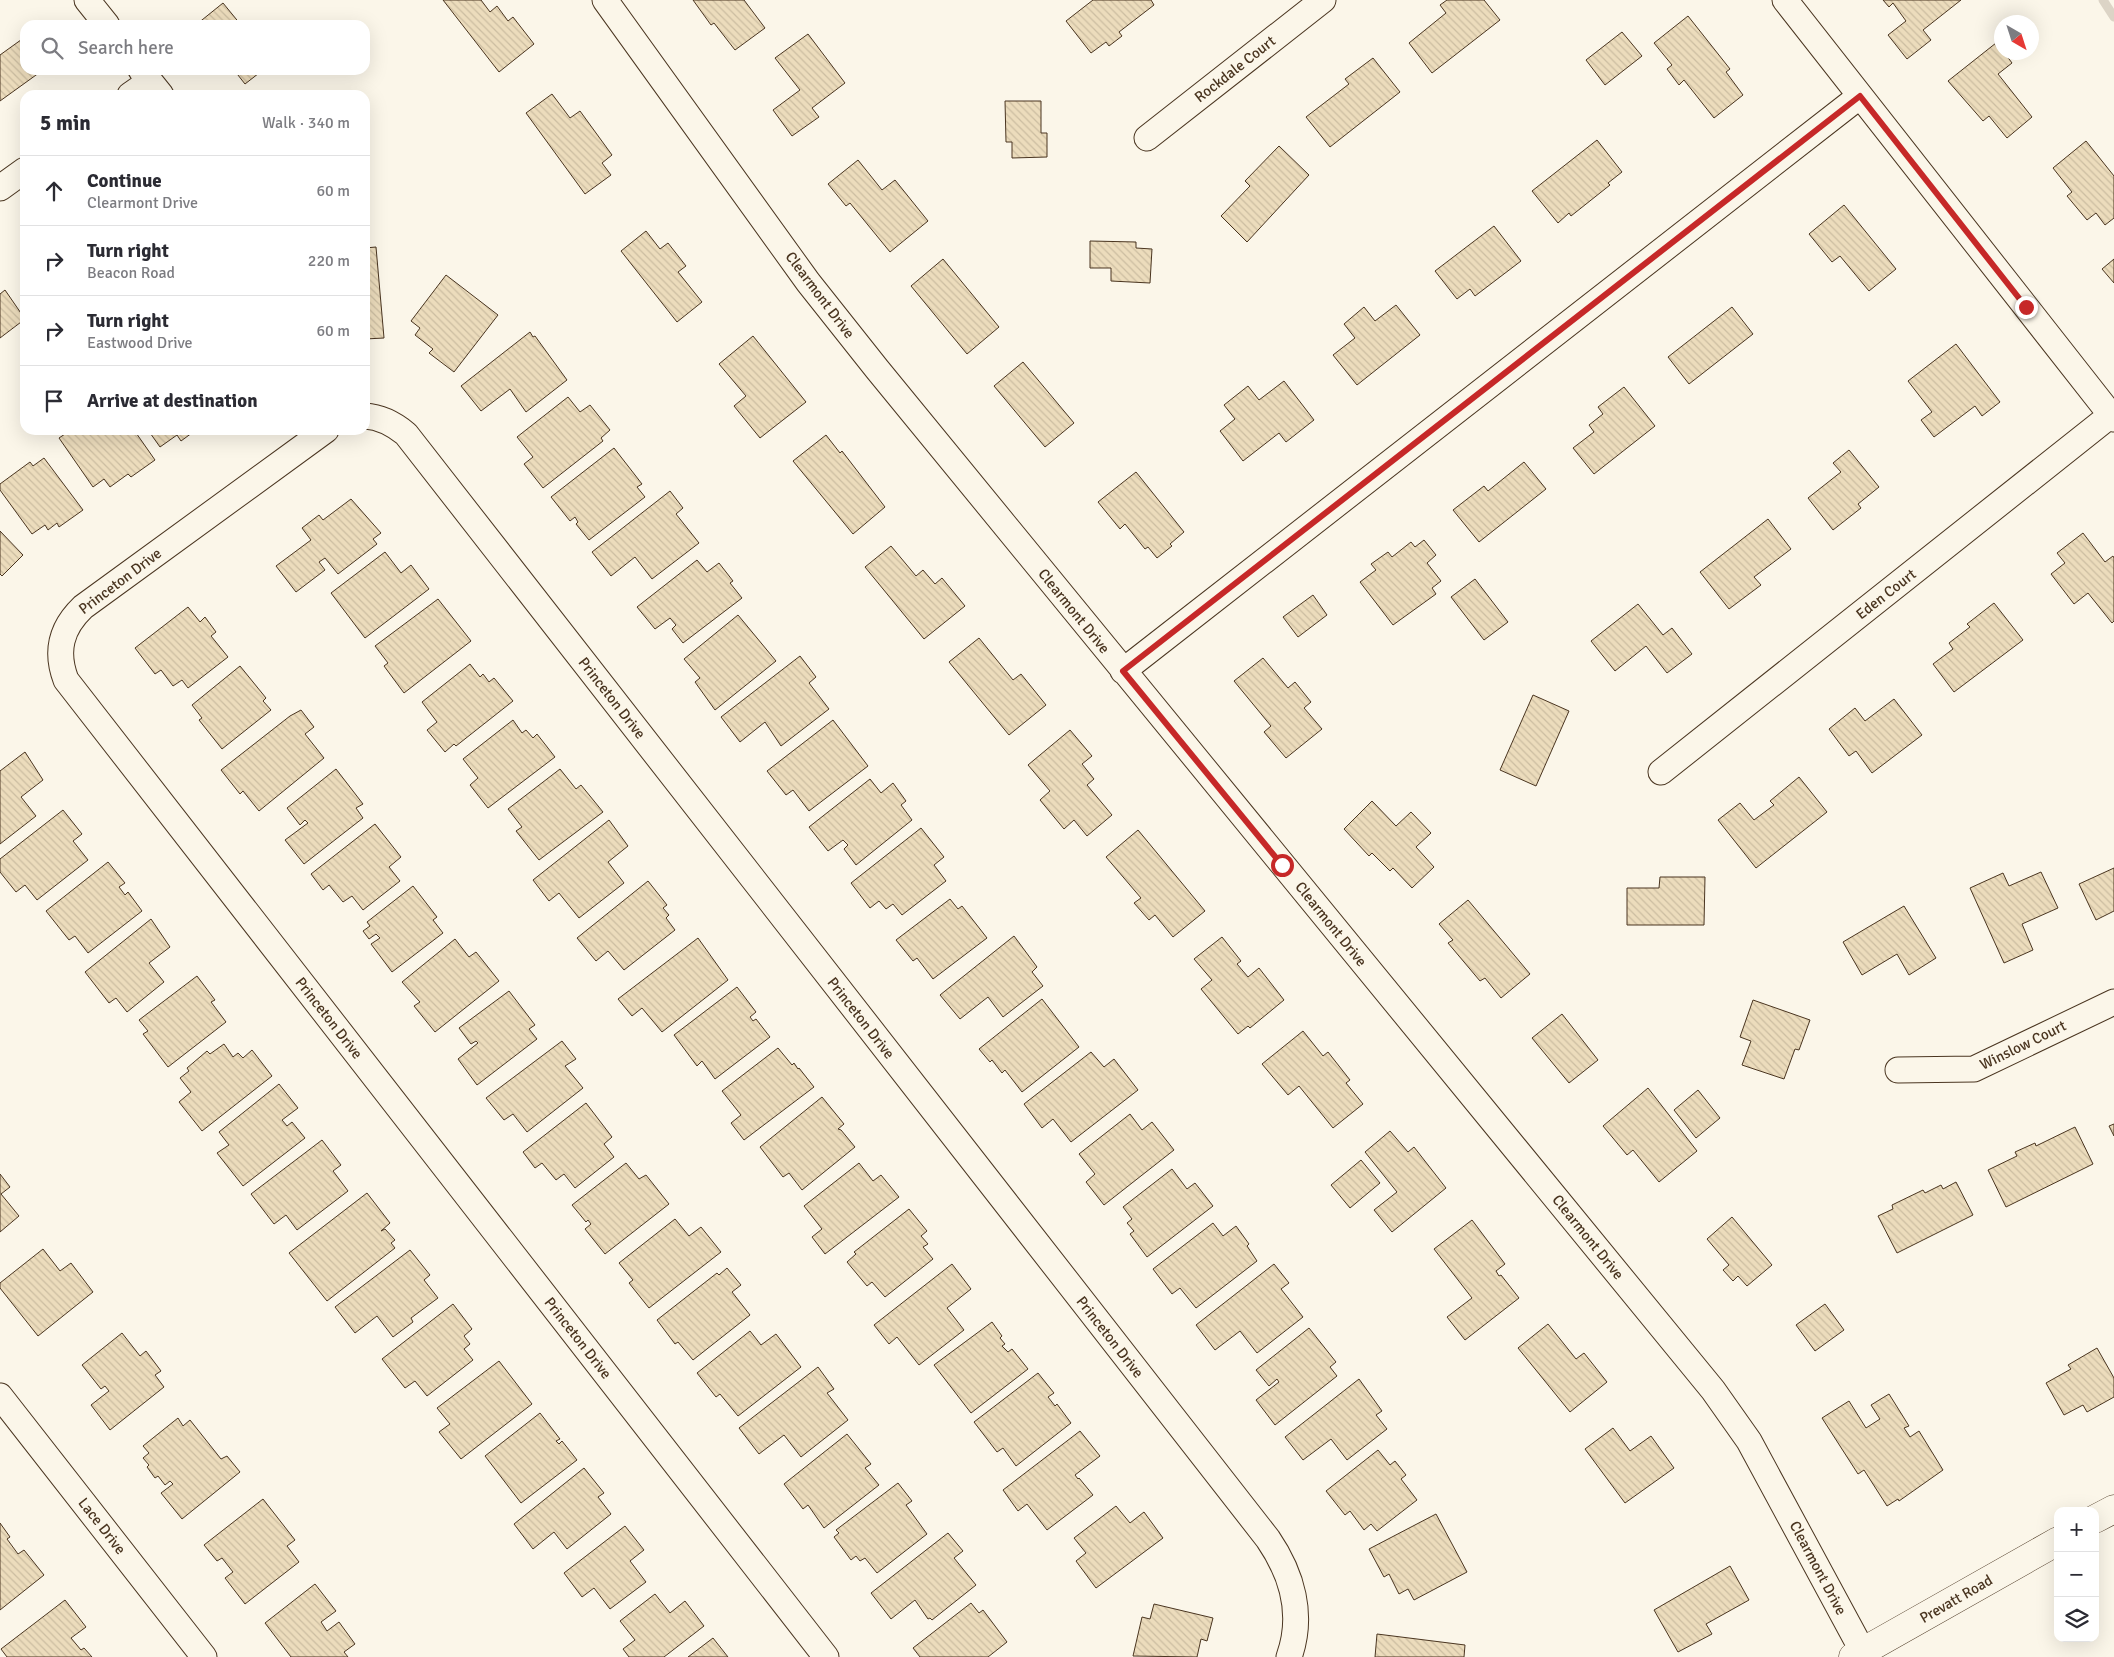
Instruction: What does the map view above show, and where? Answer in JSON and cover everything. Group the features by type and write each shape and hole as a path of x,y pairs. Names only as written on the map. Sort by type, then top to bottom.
{"street":[{"path":"87,0 103,20"},
{"name":"Clearmont Drive","path":"605,0 808,282 883,377 1713,1390 1749,1440 1858,1654"},
{"name":"Rockdale Court","path":"1147,138 1323,0"},
{"path":"1785,0 2112,417"},
{"path":"1123,671 1860,96"},
{"path":"0,188 20,174"},
{"name":"Princeton Drive","path":"370,417 382,419 395,425 406,434 1268,1539 1279,1554 1293,1590 1296,1609 1296,1629 1289,1657"},
{"name":"Eden Court","path":"1661,772 2112,417"},
{"name":"Princeton Drive","path":"319,435 83,606 69,623 60,644 61,662 66,680 826,1657"},
{"name":"Winslow Court","path":"1898,1070 1974,1069 2114,1002"},
{"name":"Lace Drive","path":"0,1396 204,1657"},
{"path":"2099,1517 2114,1509"},
{"name":"Prevatt Road","path":"1858,1654 2054,1543"}],"building":[{"path":"443,0 481,0 490,12 497,6 508,21 513,17 534,44 499,72"},
{"path":"693,0 744,0 765,28 735,50 714,23 711,25"},
{"path":"1093,0 1151,0 1154,5 1119,32 1122,36 1109,46 1106,42 1091,53 1066,21"},
{"path":"1447,0 1484,0 1500,20 1432,73 1409,43 1446,13 1440,5"},
{"path":"1883,0 1961,0 1923,30 1931,40 1907,59 1888,35 1906,21 1893,3 1889,7"},
{"path":"223,3 237,20 202,20"},
{"path":"1688,16 1730,69 1726,72 1743,95 1714,118 1684,80 1679,85 1667,69 1672,65 1654,43"},
{"path":"1622,32 1642,56 1605,85 1586,60"},
{"path":"808,34 845,83 812,108 819,117 792,136 773,110 800,90 775,58"},
{"path":"20,41 20,75 36,75 0,101 0,55"},
{"path":"1994,45 1994,60 2010,60 2012,63 1998,74 2032,117 2007,138 1989,116 1983,121 1948,81"},
{"path":"1373,58 1400,92 1330,147 1306,117 1349,84 1345,79"},
{"path":"238,75 257,75 245,84"},
{"path":"552,94 570,118 580,111 612,155 602,163 611,175 585,194 526,113"},
{"path":"1005,101 1041,101 1041,133 1047,133 1047,157 1012,158 1012,142 1006,142"},
{"path":"1597,140 1622,172 1608,183 1610,185 1571,216 1569,213 1558,223 1532,191"},
{"path":"2086,141 2114,176 2114,218 2105,225 2096,213 2087,220 2067,196 2072,192 2053,168"},
{"path":"1279,146 1309,175 1247,242 1221,216 1250,186 1245,181"},
{"path":"858,160 882,190 895,180 928,221 890,252 850,203 846,206 828,184"},
{"path":"1844,205 1896,269 1869,291 1840,256 1832,262 1809,234"},
{"path":"1494,226 1521,261 1475,296 1470,289 1457,299 1435,271"},
{"path":"646,231 660,249 668,243 686,266 678,272 702,302 677,322 621,251"},
{"path":"1090,241 1136,242 1136,248 1152,249 1150,283 1111,281 1111,268 1090,268"},
{"path":"376,247 384,338 370,339 370,248"},
{"path":"943,259 999,327 967,354 911,286"},
{"path":"2114,259 2114,283 2102,269"},
{"path":"446,275 498,315 454,372 429,353 433,349 415,335 420,328 411,321"},
{"path":"5,290 20,312 20,323 0,338 0,294"},
{"path":"1396,305 1420,335 1357,385 1333,355 1355,338 1344,324 1364,307 1375,321"},
{"path":"1732,307 1753,334 1689,384 1668,357"},
{"path":"530,332 533,337 535,336 567,380 526,412 510,389 481,411 461,386"},
{"path":"753,336 806,402 760,438 734,406 746,396 719,364"},
{"path":"1956,344 2000,402 1982,416 1975,406 1934,437 1921,420 1932,412 1908,381"},
{"path":"1023,362 1074,423 1045,447 994,386"},
{"path":"1284,381 1314,420 1286,442 1279,433 1243,461 1220,431 1235,419 1224,405 1248,386 1259,400"},
{"path":"1624,387 1655,426 1594,474 1573,448 1594,432 1589,425 1603,414 1598,407"},
{"path":"568,397 580,412 590,405 610,430 601,438 603,441 543,488 524,464 533,457 517,437"},
{"path":"64,435 138,435 155,460 131,477 128,474 110,487 104,479 93,487 59,438"},
{"path":"152,435 177,435 160,447"},
{"path":"177,435 189,435 181,441"},
{"path":"826,435 840,453 842,451 885,507 853,534 793,461"},
{"path":"614,448 642,484 637,487 645,497 589,540 576,524 578,522 575,517 570,521 551,497"},
{"path":"1849,450 1879,487 1858,504 1861,508 1833,530 1808,498 1841,472 1833,463"},
{"path":"44,458 83,510 59,527 57,523 48,530 45,525 32,534 0,490 0,484 30,462 33,466"},
{"path":"1524,462 1546,489 1479,542 1453,510 1484,486 1488,491"},
{"path":"1136,472 1184,532 1170,544 1172,546 1157,558 1148,547 1145,549 1125,524 1120,529 1098,502"},
{"path":"670,491 683,508 676,514 699,543 652,579 635,557 611,576 592,552"},
{"path":"351,499 381,533 373,539 377,544 338,574 325,558 319,562 325,570 296,592 276,566 311,540 302,528 319,515 323,520"},
{"path":"1768,519 1791,549 1754,577 1761,585 1729,609 1700,572"},
{"path":"0,531 23,555 2,576 0,574"},
{"path":"2083,533 2105,562 2113,556 2114,558 2114,621 2112,623 2088,593 2074,604 2051,574 2065,563 2057,553"},
{"path":"1424,540 1436,555 1427,563 1441,581 1432,588 1436,594 1393,625 1360,582 1376,570 1371,564 1388,552 1392,557 1411,542 1415,547"},
{"path":"891,546 916,576 923,570 935,584 942,578 965,606 924,639 865,567"},
{"path":"385,552 401,573 411,565 429,589 365,638 331,593"},
{"path":"697,560 707,572 719,563 733,581 730,583 742,598 683,643 672,629 676,625 670,618 655,629 637,607"},
{"path":"1475,579 1508,622 1484,640 1451,597"},
{"path":"1313,595 1327,615 1298,637 1283,617"},
{"path":"438,599 471,641 404,693 384,666 388,663 375,646"},
{"path":"1994,603 2023,640 1954,692 1933,664 1953,649 1949,643 1970,627 1967,624"},
{"path":"1638,604 1663,635 1672,628 1692,654 1667,673 1646,646 1615,671 1591,641"},
{"path":"188,607 200,622 205,617 216,632 211,636 228,657 188,688 182,680 173,686 161,670 155,674 135,648"},
{"path":"738,615 776,661 715,710 695,682 700,678 684,659"},
{"path":"979,638 1013,680 1021,674 1046,705 1009,735 949,662"},
{"path":"800,656 816,677 809,683 829,709 781,746 765,722 740,742 721,717"},
{"path":"1263,658 1288,688 1295,682 1311,702 1304,708 1322,729 1286,758 1264,732 1271,726 1234,681"},
{"path":"470,664 480,677 483,674 489,682 494,678 513,701 456,746 454,744 445,752 427,730 437,722 422,702"},
{"path":"240,666 266,698 263,701 271,710 222,749 199,720 202,718 192,705"},
{"path":"1533,695 1569,711 1536,786 1500,770"},
{"path":"1894,699 1922,735 1872,773 1856,751 1849,756 1829,729 1855,708 1865,721"},
{"path":"301,710 314,727 305,734 324,758 259,811 243,791 240,794 221,770 290,716"},
{"path":"513,720 522,733 526,730 533,738 537,734 555,757 488,808 470,785 478,778 463,759"},
{"path":"833,720 868,766 809,811 793,790 786,795 767,771"},
{"path":"1070,730 1092,756 1082,764 1094,779 1087,785 1112,815 1087,836 1074,820 1064,829 1040,800 1050,791 1028,765"},
{"path":"25,752 43,780 21,797 36,816 0,844 0,771"},
{"path":"336,769 363,804 356,808 363,818 304,864 285,840 308,823 305,820 300,825 287,808"},
{"path":"560,769 576,789 581,785 603,812 539,860 516,831 522,827 508,809"},
{"path":"1799,777 1827,812 1756,868 1718,820 1740,803 1754,820 1774,805 1770,801"},
{"path":"870,779 881,793 893,783 906,801 901,805 912,820 856,865 844,849 848,845 843,840 828,851 809,827"},
{"path":"1372,801 1396,826 1411,812 1431,833 1416,847 1434,867 1412,888 1393,868 1390,871 1372,853 1369,856 1344,829"},
{"path":"63,810 82,834 73,841 88,860 37,900 25,885 16,892 0,872 0,859"},
{"path":"609,820 628,846 608,862 624,883 579,918 559,893 549,901 533,880"},
{"path":"375,824 401,857 389,867 400,881 363,910 352,896 343,902 329,885 323,890 311,874"},
{"path":"921,828 944,857 934,865 946,881 902,915 893,904 886,909 879,901 870,908 851,883"},
{"path":"1138,830 1205,911 1173,937 1155,915 1149,920 1134,903 1141,898 1106,857"},
{"path":"108,862 125,883 119,887 125,895 128,892 142,911 88,953 75,936 69,940 46,911"},
{"path":"2114,868 2114,911 2096,920 2079,884"},
{"path":"2041,872 2058,908 2022,924 2033,950 2004,963 1970,888 2003,873 2009,886"},
{"path":"1660,877 1705,877 1704,925 1627,925 1627,888 1659,888"},
{"path":"648,881 667,905 663,908 669,915 666,918 675,930 624,970 608,951 596,961 577,938"},
{"path":"413,886 437,917 433,920 443,933 392,972 371,944 380,938 376,934 369,939 363,931 370,926 367,922"},
{"path":"950,899 958,909 962,906 987,938 933,979 917,958 913,961 896,940"},
{"path":"1468,900 1530,974 1501,998 1485,978 1480,981 1448,943 1453,940 1439,924"},
{"path":"1904,906 1936,958 1909,975 1897,954 1862,975 1843,942"},
{"path":"151,919 170,947 149,963 164,982 127,1012 116,998 109,1003 85,972"},
{"path":"1014,936 1037,967 1032,972 1043,986 1003,1017 988,997 960,1019 940,995"},
{"path":"1222,937 1241,961 1237,964 1248,977 1259,968 1284,1000 1250,1028 1248,1026 1238,1034 1201,989 1212,980 1194,959"},
{"path":"698,938 728,980 662,1032 642,1008 632,1016 618,999"},
{"path":"455,939 469,957 476,952 499,981 435,1032 414,1006 420,1002 402,982"},
{"path":"197,976 215,1000 211,1002 226,1022 168,1067 143,1034 148,1031 139,1020"},
{"path":"737,987 756,1012 750,1017 753,1021 756,1019 770,1037 715,1079 702,1061 697,1066 674,1035"},
{"path":"509,991 535,1025 529,1029 537,1039 477,1085 458,1059 478,1043 476,1041 471,1044 459,1028"},
{"path":"1042,999 1079,1047 1022,1092 1005,1070 1002,1073 992,1060 990,1062 979,1049"},
{"path":"1753,1000 1810,1020 1799,1050 1795,1049 1784,1079 1742,1065 1751,1041 1740,1037"},
{"path":"1562,1014 1598,1060 1569,1083 1532,1038"},
{"path":"1303,1031 1323,1056 1328,1052 1350,1080 1346,1083 1363,1104 1333,1128 1299,1086 1288,1095 1262,1064"},
{"path":"562,1041 576,1059 565,1066 583,1088 527,1132 513,1114 504,1120 486,1098"},
{"path":"224,1044 233,1057 238,1053 243,1058 252,1050 272,1076 202,1131 179,1102 191,1092 180,1078 189,1071 187,1068 207,1051 210,1054"},
{"path":"778,1048 792,1065 794,1063 799,1068 814,1087 744,1140 731,1123 741,1115 722,1091"},
{"path":"1091,1052 1104,1067 1114,1059 1138,1090 1071,1142 1053,1119 1042,1128 1024,1104"},
{"path":"279,1084 298,1108 282,1120 287,1126 292,1122 305,1138 243,1186 217,1153 229,1145 219,1132"},
{"path":"1648,1088 1697,1151 1659,1182 1633,1150 1627,1155 1603,1126"},
{"path":"1698,1090 1720,1118 1696,1138 1674,1110"},
{"path":"822,1097 844,1124 838,1129 855,1147 802,1190 789,1173 783,1177 760,1147"},
{"path":"586,1103 612,1137 604,1144 614,1157 575,1188 564,1174 556,1180 542,1163 535,1168 523,1152"},
{"path":"1130,1114 1142,1130 1152,1122 1174,1150 1104,1205 1086,1182 1095,1174 1079,1154"},
{"path":"2114,1124 2114,1136 2109,1126"},
{"path":"2075,1127 2093,1164 2006,1207 1988,1170 2017,1156 2015,1152 2035,1143 2036,1146"},
{"path":"1390,1131 1408,1152 1414,1147 1446,1188 1392,1232 1374,1210 1397,1192 1365,1152"},
{"path":"322,1140 341,1165 333,1171 348,1191 297,1230 286,1215 274,1224 251,1194"},
{"path":"1361,1160 1380,1183 1350,1208 1331,1185"},
{"path":"626,1163 639,1179 646,1175 669,1204 605,1254 585,1229 591,1224 588,1220 586,1222 572,1205"},
{"path":"859,1163 873,1181 881,1175 899,1197 825,1254 812,1237 822,1229 804,1206"},
{"path":"1172,1169 1187,1189 1195,1183 1213,1206 1147,1257 1130,1234 1134,1231 1127,1223 1132,1219 1123,1207"},
{"path":"0,1174 10,1187 1,1194 19,1216 0,1232"},
{"path":"1956,1182 1973,1215 1897,1253 1878,1216 1893,1209 1892,1205 1923,1190 1925,1193 1941,1185 1943,1189"},
{"path":"367,1193 390,1223 381,1231 385,1229 395,1240 391,1243 395,1248 327,1301 289,1253"},
{"path":"909,1209 927,1231 921,1236 928,1244 923,1247 933,1259 885,1297 872,1282 867,1286 847,1262 856,1254 854,1252"},
{"path":"1732,1217 1772,1265 1747,1286 1738,1276 1733,1281 1723,1270 1729,1265 1707,1239"},
{"path":"675,1219 689,1236 701,1227 721,1252 649,1308 629,1283 633,1280 619,1263"},
{"path":"1472,1220 1505,1264 1496,1271 1499,1276 1501,1275 1519,1298 1465,1340 1447,1317 1472,1298 1434,1249"},
{"path":"1213,1223 1223,1236 1236,1226 1249,1244 1247,1246 1257,1261 1196,1308 1180,1288 1172,1294 1153,1269"},
{"path":"43,1249 60,1271 71,1263 93,1292 38,1336 0,1288 0,1283"},
{"path":"410,1250 430,1275 424,1280 438,1298 411,1318 413,1322 393,1337 377,1316 355,1333 335,1307"},
{"path":"952,1264 971,1289 947,1308 964,1330 919,1365 897,1337 889,1344 874,1325"},
{"path":"1274,1264 1289,1283 1281,1289 1303,1317 1257,1353 1240,1331 1215,1350 1196,1325"},
{"path":"727,1268 741,1285 732,1292 750,1315 693,1360 678,1342 675,1344 657,1320 717,1273 719,1275"},
{"path":"453,1304 472,1329 464,1336 470,1344 464,1349 473,1360 427,1396 415,1381 405,1388 382,1359"},
{"path":"1825,1304 1844,1330 1815,1351 1796,1325"},
{"path":"992,1322 1002,1336 1000,1338 1005,1344 1002,1346 1008,1352 1012,1349 1028,1369 971,1413 934,1365"},
{"path":"1548,1324 1576,1359 1584,1353 1607,1382 1570,1412 1518,1348"},
{"path":"1309,1328 1336,1362 1330,1367 1337,1376 1275,1425 1256,1400 1279,1382 1277,1379 1269,1386 1256,1370"},
{"path":"750,1331 761,1345 776,1334 801,1367 738,1416 720,1394 716,1397 697,1373"},
{"path":"122,1333 140,1356 146,1351 161,1371 155,1375 164,1387 110,1430 91,1405 109,1391 105,1386 101,1389 82,1365"},
{"path":"2097,1348 2114,1378 2114,1397 2087,1412 2083,1405 2064,1415 2046,1383 2071,1369 2068,1365"},
{"path":"499,1361 532,1404 461,1459 439,1432 450,1424 437,1408"},
{"path":"818,1367 834,1389 827,1393 848,1420 801,1457 784,1435 759,1454 739,1428"},
{"path":"1038,1373 1054,1393 1048,1397 1055,1406 1057,1404 1071,1423 1016,1466 1003,1448 997,1452 974,1422"},
{"path":"1359,1379 1382,1411 1376,1415 1387,1429 1347,1460 1331,1439 1303,1460 1285,1437"},
{"path":"1889,1394 1909,1426 1904,1428 1910,1437 1919,1431 1943,1470 1899,1501 1898,1499 1887,1506 1864,1470 1858,1474 1822,1418 1849,1401 1866,1428 1880,1419 1871,1405"},
{"path":"540,1413 560,1439 556,1441 559,1444 562,1441 577,1460 521,1503 485,1456"},
{"path":"178,1418 183,1426 190,1420 221,1459 227,1456 240,1472 182,1519 161,1493 173,1484 170,1481 165,1485 158,1476 155,1478 147,1467 149,1465 143,1458 149,1453 143,1446"},
{"path":"1613,1428 1630,1451 1651,1436 1674,1468 1625,1503 1585,1449"},
{"path":"1080,1431 1100,1456 1075,1475 1093,1495 1047,1530 1027,1504 1018,1511 1003,1490"},
{"path":"847,1434 871,1464 865,1468 879,1485 824,1528 808,1505 803,1509 784,1484"},
{"path":"1378,1450 1390,1465 1395,1461 1406,1475 1401,1479 1417,1500 1377,1531 1371,1524 1364,1530 1350,1511 1345,1515 1326,1491"},
{"path":"584,1468 604,1493 598,1497 611,1514 567,1549 554,1532 533,1549 514,1524"},
{"path":"898,1483 912,1501 906,1505 927,1534 877,1573 865,1558 860,1561 856,1556 851,1560 834,1537 839,1533 836,1530"},
{"path":"263,1499 295,1540 287,1546 299,1562 245,1604 225,1578 233,1572 222,1558 217,1561 204,1545"},
{"path":"1116,1506 1130,1523 1144,1512 1163,1538 1096,1588 1076,1561 1086,1553 1074,1538"},
{"path":"1436,1514 1467,1572 1414,1600 1408,1589 1399,1594 1389,1574 1384,1577 1369,1549"},
{"path":"0,1523 10,1537 7,1539 18,1554 24,1550 44,1575 0,1610"},
{"path":"625,1526 644,1550 630,1561 646,1582 610,1609 594,1588 582,1597 564,1573"},
{"path":"948,1533 963,1551 954,1558 976,1585 932,1620 928,1619 915,1600 891,1619 871,1593"},
{"path":"1730,1566 1749,1600 1706,1624 1712,1634 1678,1652 1654,1610"},
{"path":"315,1584 336,1611 321,1622 327,1631 339,1622 355,1644 344,1652 348,1657 291,1657 265,1623"},
{"path":"655,1594 670,1613 685,1601 704,1626 664,1657 629,1657 623,1649 635,1640 620,1621"},
{"path":"65,1600 86,1627 71,1638 81,1650 84,1648 92,1657 7,1657 1,1649"},
{"path":"971,1603 979,1613 983,1610 1007,1642 988,1657 920,1657 913,1648"},
{"path":"1154,1604 1213,1618 1207,1641 1201,1639 1197,1657 1133,1656 1142,1617 1150,1619"},
{"path":"1377,1634 1465,1645 1464,1657 1375,1657"},
{"path":"713,1638 728,1657 688,1657"}],"waterway":[{"path":"2103,0 2114,17"}],"route":[{"path":"1282,865 1123,671 1860,96 2026,307"}]}
